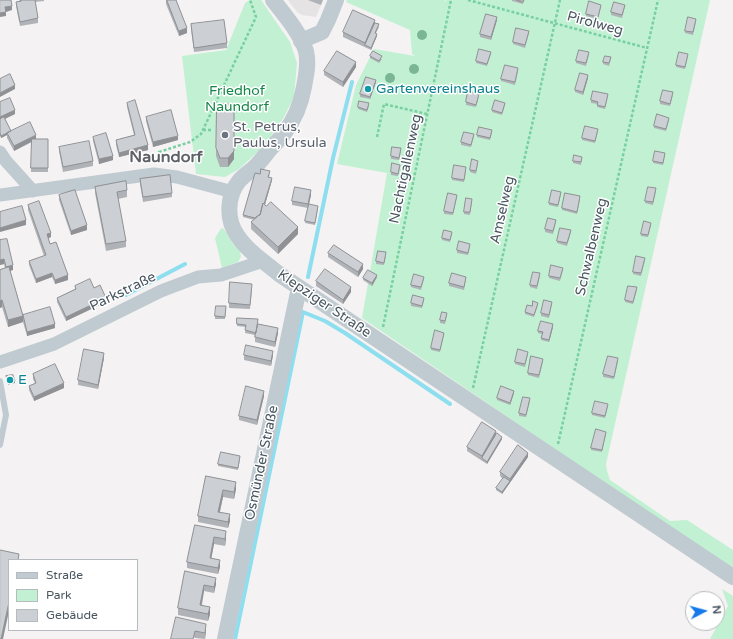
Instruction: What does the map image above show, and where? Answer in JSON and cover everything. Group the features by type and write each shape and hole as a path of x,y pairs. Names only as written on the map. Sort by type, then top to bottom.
{"street":[{"name":"Klepziger Straße","path":"273,0 292,25 301,41 306,51 308,64 303,95 296,114 285,132 240,181 233,192 229,214 236,235 247,248 299,288 733,578"},
{"path":"301,41 322,32 336,0"},
{"path":"0,152 32,191"},
{"path":"0,195 154,174 177,177 233,192"},
{"name":"Parkstraße","path":"0,362 54,344 161,290 198,277 221,275 263,261"},
{"name":"Osmünder Straße","path":"225,639 299,288"}],"lane":[{"path":"0,381 6,415 0,445"},
{"path":"0,422 6,415"}],"path":[{"path":"154,174 159,152 190,142 201,134 256,17 250,0"},
{"name":"Nachtigallenweg","path":"378,340 384,323 451,0"},
{"name":"Pirolweg","path":"468,0 647,48"},
{"name":"Amselweg","path":"467,400 472,391 560,0"},
{"name":"Schwalbenweg","path":"557,450 658,0"},
{"path":"377,138 384,104 427,114"},
{"path":"203,130 212,130"}],"shaded area":[{"path":"288,0 323,0 316,17 302,15 297,12"}],"green space":[{"name":"Friedhof Naundorf","path":"250,0 261,0 290,42 297,63 294,97 284,117 265,145 239,169 225,177 196,174 182,56 226,50 245,3"},
{"path":"347,0 710,0 606,464 610,480 670,521 687,520 733,550 733,570 362,318 387,173 337,164 356,85 374,49 415,56 412,54 410,30 346,2"},
{"path":"222,228 240,251 241,257 238,262 222,268 215,238"},
{"path":"722,589 733,596 733,639 710,639 714,631 725,631 725,612 728,606 725,598 725,591 723,591"}],"building":[{"path":"0,0 11,0 12,6 5,7 6,12 0,13"},
{"path":"20,0 35,0 38,18 20,22 16,2 21,1"},
{"path":"167,0 176,0 187,28 179,31"},
{"path":"589,1 601,5 598,17 586,14"},
{"path":"614,2 625,5 622,15 611,12"},
{"path":"353,10 375,20 365,43 343,32"},
{"path":"486,14 497,17 491,37 480,34"},
{"path":"688,17 696,19 693,32 685,31"},
{"path":"224,20 227,43 194,48 191,24"},
{"path":"375,23 379,24 375,33 377,34 371,48 365,45"},
{"path":"516,28 529,31 525,45 513,42"},
{"path":"479,49 491,52 487,64 476,61"},
{"path":"579,50 589,52 586,63 576,61"},
{"path":"337,51 356,62 343,82 324,71"},
{"path":"373,51 382,56 379,61 370,56"},
{"path":"679,52 688,54 685,67 676,65"},
{"path":"605,56 611,57 609,63 603,62"},
{"path":"505,65 518,68 515,82 501,79"},
{"path":"580,73 588,75 583,92 575,90"},
{"path":"10,74 15,85 0,93 0,79"},
{"name":"Gartenvereinshaus","path":"366,77 376,80 370,97 360,94"},
{"path":"663,90 673,92 670,104 660,101"},
{"path":"468,91 479,94 476,105 466,102"},
{"path":"593,91 608,94 605,107 597,105 598,102 591,100"},
{"path":"10,98 15,110 0,117 0,102"},
{"path":"135,100 148,145 119,153 116,140 135,135 127,103"},
{"path":"495,100 505,103 502,113 492,110"},
{"path":"359,101 369,103 367,110 358,107"},
{"name":"St. Petrus, Paulus, Ursula","path":"217,104 234,104 234,151 228,158 220,158 216,148"},
{"path":"171,110 178,136 153,142 146,117"},
{"path":"657,114 669,118 666,129 654,126"},
{"path":"4,117 11,131 1,136 0,119"},
{"path":"30,122 36,135 14,146 7,133"},
{"path":"585,126 598,129 595,141 582,138"},
{"path":"479,127 492,130 490,138 477,135"},
{"path":"464,132 474,134 471,145 461,142"},
{"path":"106,133 113,156 99,159 93,137"},
{"path":"32,139 48,139 48,168 31,168"},
{"path":"89,141 93,161 63,167 59,147"},
{"path":"392,147 401,148 399,158 391,156"},
{"path":"655,151 665,153 663,163 653,161"},
{"path":"574,155 582,157 581,162 573,161"},
{"path":"472,159 478,161 476,171 470,170"},
{"path":"392,163 400,165 398,174 391,172"},
{"path":"454,165 466,167 464,180 452,178"},
{"path":"261,169 270,171 268,177 272,178 260,215 255,218 243,215 255,173 260,174"},
{"path":"170,175 172,193 143,197 140,179"},
{"path":"126,181 127,190 117,192 126,241 106,244 95,187"},
{"path":"295,187 311,190 308,204 292,201"},
{"path":"648,187 656,188 653,202 645,201"},
{"path":"75,190 87,225 71,231 59,195"},
{"path":"552,190 561,192 558,205 549,203"},
{"path":"448,193 457,195 453,213 444,211"},
{"path":"565,193 580,196 577,212 562,208"},
{"path":"466,198 472,199 470,212 464,212"},
{"path":"39,201 51,233 47,234 50,244 56,242 68,275 55,280 52,273 36,279 29,261 46,255 28,205"},
{"path":"271,202 298,227 278,247 251,222 260,215 263,203 266,206"},
{"path":"309,204 318,206 315,223 305,221"},
{"path":"22,206 26,220 0,228 0,212"},
{"path":"548,218 556,220 553,231 545,229"},
{"path":"644,221 651,223 648,235 641,234"},
{"path":"560,228 571,230 567,243 557,241"},
{"path":"444,230 452,232 450,240 442,238"},
{"path":"7,239 13,265 6,267 4,259 0,260 0,240"},
{"path":"459,241 470,244 468,253 457,250"},
{"path":"334,245 363,264 358,272 328,253"},
{"path":"378,251 386,252 384,263 376,261"},
{"path":"636,256 645,258 641,273 633,272"},
{"path":"551,265 563,268 560,278 549,276"},
{"path":"9,267 23,316 8,320 2,300 0,301 0,270"},
{"path":"325,269 351,287 343,300 316,281"},
{"path":"368,270 377,275 372,283 363,278"},
{"path":"533,272 540,273 537,286 530,285"},
{"path":"452,273 466,277 464,287 449,283"},
{"path":"414,274 424,277 421,287 411,285"},
{"path":"90,279 94,288 100,285 106,298 66,317 57,298 76,289 75,286"},
{"path":"230,282 252,284 250,305 229,303"},
{"path":"628,286 637,287 633,302 625,300"},
{"path":"413,295 424,298 422,306 411,303"},
{"path":"544,300 552,302 549,315 541,313"},
{"path":"533,301 538,303 534,315 525,312 527,305 532,306"},
{"path":"216,306 226,306 225,317 215,316"},
{"path":"50,307 55,324 27,332 23,315"},
{"path":"442,312 447,313 445,321 440,320"},
{"path":"237,318 258,319 256,333 245,330 246,325 237,324"},
{"path":"541,321 553,324 549,340 541,338 543,332 538,331"},
{"path":"258,324 278,328 275,342 255,337"},
{"path":"435,330 444,333 440,350 431,348"},
{"path":"246,345 273,351 271,361 244,355"},
{"path":"84,349 104,353 98,385 78,380"},
{"path":"518,349 528,352 525,364 515,362"},
{"path":"531,356 543,359 539,375 528,373"},
{"path":"608,356 618,358 614,377 603,374"},
{"path":"55,364 64,383 34,397 29,386 36,383 33,374"},
{"path":"13,375 15,381 8,383 6,376"},
{"path":"246,386 264,391 257,420 239,416"},
{"path":"501,386 514,391 510,403 497,398"},
{"path":"523,397 530,398 526,415 519,413"},
{"path":"595,401 608,404 605,416 592,413"},
{"path":"482,422 496,431 482,456 467,447"},
{"path":"596,429 606,432 602,450 591,448"},
{"path":"497,433 502,437 487,462 482,458"},
{"path":"518,445 528,453 510,479 500,472"},
{"path":"221,452 240,456 238,468 218,464"},
{"path":"206,476 236,482 234,492 223,490 218,512 230,514 228,522 198,516"},
{"path":"504,477 510,481 502,492 496,488"},
{"path":"195,525 226,531 225,539 214,537 210,558 220,560 218,568 187,562"},
{"path":"0,550 19,554 18,559 8,559 8,607 0,639"},
{"path":"185,571 216,578 214,587 204,585 200,605 210,607 208,614 178,608"},
{"path":"176,617 206,624 205,633 195,631 193,639 171,639"}],"waterway":[{"path":"308,277 333,158 352,82"},
{"path":"126,295 185,264"},
{"path":"235,639 303,312 325,321 345,333 450,404"}],"place":[{"name":"Gartenvereinshaus","path":"368,89"},
{"name":"St. Petrus, Paulus, Ursula","path":"225,135"},
{"name":"E","path":"10,380"}],"district":[{"name":"Naundorf","path":"166,158"}]}
